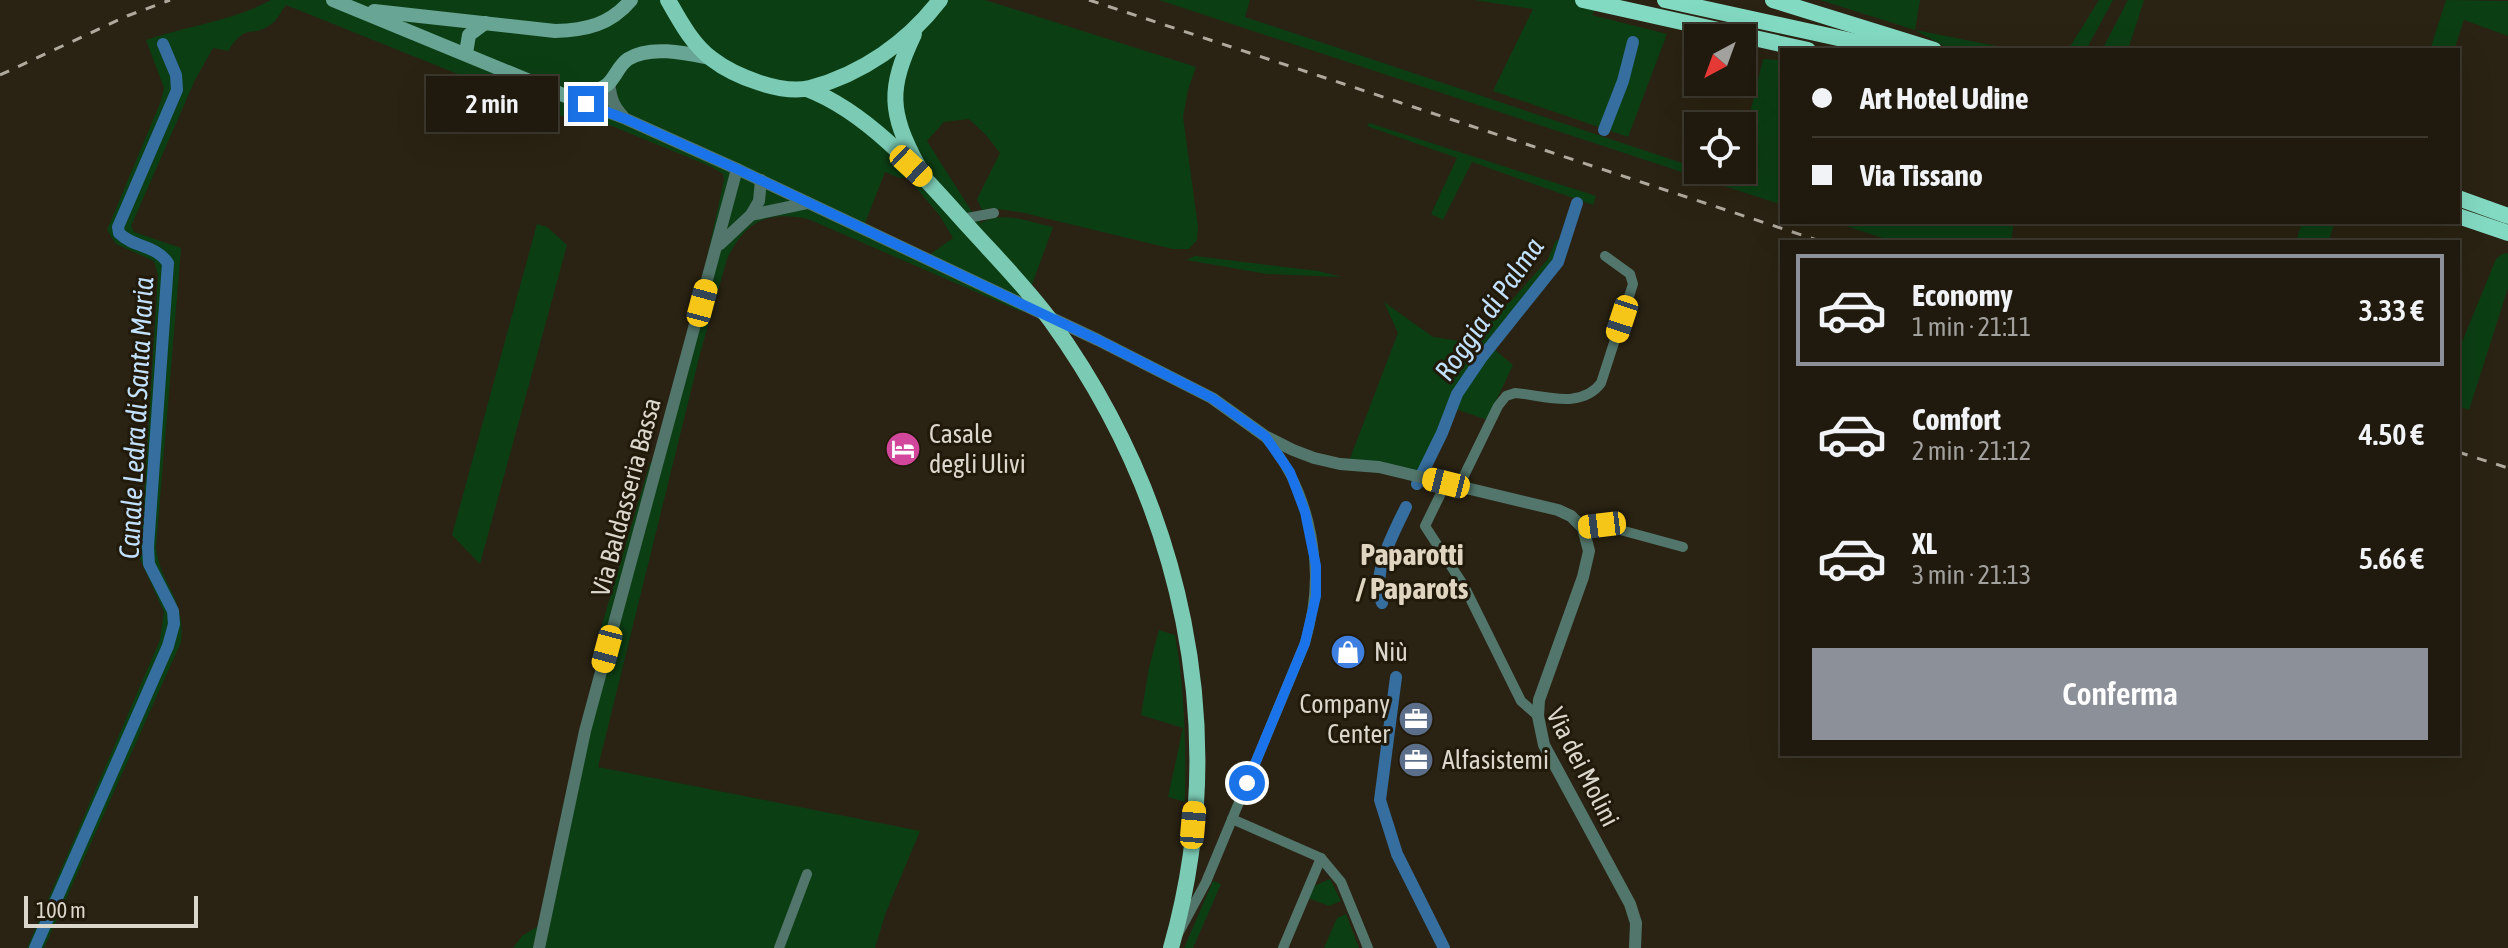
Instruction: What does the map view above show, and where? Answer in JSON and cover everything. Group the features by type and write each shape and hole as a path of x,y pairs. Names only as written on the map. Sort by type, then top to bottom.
{"highway":[{"path":"1583,0 1799,48"},
{"path":"1665,0 1884,48"},
{"path":"1773,0 1928,48"},
{"path":"2460,199 2508,216"},
{"path":"2460,217 2508,233"}],"main road":[{"path":"334,0 573,99 609,83 622,64 644,53 710,58"},
{"path":"353,8 555,31 601,24 631,0"},
{"path":"668,0 689,35 710,58 730,72 774,86 807,89 840,104 859,118 927,181 1048,318 1101,399 1138,471 1165,542 1182,608 1195,698 1197,785 1188,865 1172,945"},
{"path":"927,181 906,142 896,114 895,86 899,64 915,31 940,0"},
{"path":"466,53 469,35 485,23"},
{"path":"807,89 877,59 915,31"}],"street":[{"path":"609,83 616,109 626,119"},
{"path":"573,99 626,119 761,180 1184,382 1265,436 1314,458 1419,476 1565,512 1583,528 1589,543 1587,564 1545,679 1538,716"},
{"name":"Via Baldasseria Bassa","path":"539,948 585,731 737,169"},
{"path":"717,246 751,215 759,201 761,180"},
{"path":"751,215 808,203"},
{"path":"962,219 994,213"},
{"path":"1453,484 1506,396 1515,393 1581,399 1593,393 1601,383 1633,284 1630,274 1605,256"},
{"path":"1172,945 1200,895 1305,643 1316,596 1316,566 1305,512 1290,472 1265,436"},
{"name":"Via dei Molini","path":"1453,484 1425,526 1464,586 1521,701 1538,716 1540,733 1549,755 1630,904 1636,923 1635,948"},
{"path":"1583,528 1602,525 1683,547"},
{"path":"1232,819 1321,858 1341,882 1368,948"},
{"path":"1283,948 1321,858"},
{"path":"779,948 807,874"}],"green space":[{"path":"271,0 985,0 1196,67 1183,117 1198,227 1197,240 1189,249 1173,249 1024,213 991,208 982,210 977,199 1000,153 969,119 944,122 927,141 972,212 981,223 1007,217 1053,227 1022,312 808,219 780,216 758,222 741,236 727,259 701,350 598,767 920,831 886,912 875,948 513,948 522,936 538,926 576,747 605,630 601,628 650,463 653,463 695,312 723,174 590,117 586,123 572,120 286,5 272,23 240,36 228,51 213,48 195,80 131,226 134,232 181,248 156,547 162,572 180,614 181,642 44,948 27,948 160,640 164,612 140,559 158,275 154,261 116,244 107,230 164,88 146,40 257,7","holes":["885,172 900,178 907,177 940,216 953,238 929,255 865,223"]},
{"path":"1159,0 1250,0 1245,17 1684,164 1684,173"},
{"path":"1474,0 1602,0 1592,15 1667,34 1628,137 1493,91 1533,9"},
{"path":"1820,0 1920,0 1915,30"},
{"path":"2099,0 2113,0 2087,48 2069,48"},
{"path":"2128,0 2144,0 2129,48 2103,48"},
{"path":"2446,0 2508,1 2508,36 2464,20 2455,48 2431,48"},
{"path":"1915,30 2007,48 1947,48"},
{"path":"1763,59 1780,60 1780,204 1718,184 1756,184 1756,112 1750,112"},
{"path":"1369,123 1596,196 1593,205 1472,162 1443,220 1431,214 1457,158 1367,126"},
{"path":"537,224 547,227 567,245 480,564 452,535"},
{"path":"1840,224 2014,224 2011,240 1889,240"},
{"path":"2301,224 2334,224 2329,240 2297,240"},
{"path":"1556,240 1562,241 1555,260 1467,373 1420,472 1349,461 1398,333 1384,302 1433,337 1474,343 1488,320 1511,301 1548,259"},
{"path":"2508,253 2508,288 2469,410 2460,407 2460,343 2496,259"},
{"path":"1195,256 1318,271 1342,277 1267,274 1186,260"},
{"path":"1494,349 1513,365 1487,420 1453,408 1479,367"},
{"path":"1159,630 1175,635 1184,718 1185,802 1168,797 1183,728 1141,715"},
{"path":"1330,879 1341,901 1329,906 1308,898 1314,886"},
{"path":"1213,881 1221,884 1193,948 1184,948"},
{"path":"1346,914 1359,948 1324,948 1337,918"}],"waterway":[{"name":"Roggia di Palma","path":"1604,130 1623,81 1633,42"},
{"name":"Canale Ledra di Santa Maria","path":"35,948 168,646 174,624 173,611 149,564 148,547 168,263 157,253 125,238 118,227 177,90 176,75 163,44"},
{"name":"Roggia di Palma","path":"1417,484 1457,394 1482,357 1558,262 1577,203"},
{"name":"Roggia di Palma","path":"1382,603 1379,591 1381,567 1406,507"},
{"name":"Roggia di Palma","path":"1396,677 1380,800 1397,854 1444,948"}],"railway":[{"path":"0,75 127,16 170,0"},
{"path":"1089,0 1817,240"},
{"path":"2460,453 2508,468"}],"place":[{"name":"Casale degli Ulivi","path":"903,449"},
{"name":"Niù","path":"1348,652"},
{"name":"Company Center","path":"1416,719"},
{"name":"Alfasistemi","path":"1416,760"}],"district":[{"name":"Paparotti / Paparots","path":"1412,572"}],"route":[{"path":"586,104 737,169 1168,374 1212,398 1265,436 1290,472 1305,512 1316,566 1316,596 1305,643 1247,783"}]}
